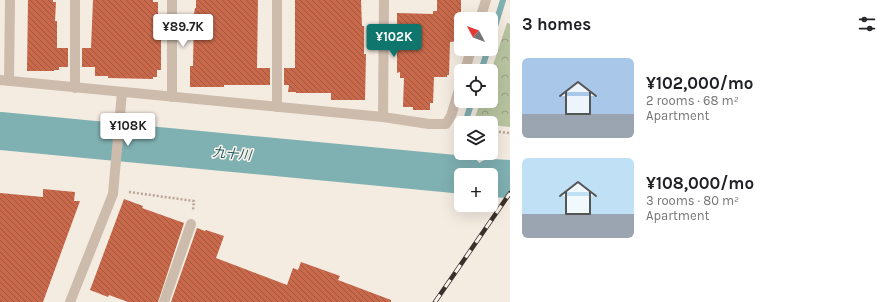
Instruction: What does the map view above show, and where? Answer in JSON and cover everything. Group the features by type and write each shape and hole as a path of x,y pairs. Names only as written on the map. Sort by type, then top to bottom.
{"street":[{"path":"10,0 4,81 383,117 429,124 446,124 451,116 454,106"},
{"path":"75,0 75,88"},
{"path":"172,0 172,97"},
{"path":"277,0 277,107"},
{"path":"383,117 384,0"},
{"path":"482,12 486,0"},
{"path":"70,302 113,194 122,92"},
{"path":"164,302 192,224"}],"path":[{"path":"498,132 510,133"},
{"path":"114,178 122,181 120,190 194,201 192,224"}],"green space":[{"path":"507,23 510,24 510,127 498,126 498,116 475,116 478,108 498,108 498,64 493,64 496,56 498,56 498,50"}],"building":[{"path":"28,0 53,0 53,2 56,2 55,21 57,21 57,48 68,48 68,67 59,67 59,70 54,71 27,71"},
{"path":"93,0 153,0 153,2 158,2 158,33 161,33 161,70 157,70 157,77 153,77 153,79 108,78 108,76 95,76 95,67 82,67 82,48 91,48"},
{"path":"196,0 258,0 257,68 270,68 270,85 190,87 190,66 193,66 194,14"},
{"path":"295,0 361,0 362,26 364,26 364,54 366,54 365,100 331,100 331,93 288,92 289,85 284,85 284,68 295,68"},
{"path":"437,0 461,0 461,12 454,12 454,42 450,42 449,75 447,75 447,77 434,77 433,103 430,103 430,110 413,110 413,107 403,107 404,78 400,78 400,72 397,73 397,13 433,14 433,11 437,11"},
{"path":"43,189 75,192 74,201 80,201 43,302 0,302 0,193 43,197"},
{"path":"124,199 143,206 142,208 184,223 158,302 128,302 109,295 108,297 90,290"},
{"path":"197,228 224,236 216,258 287,285 293,268 298,270 301,262 340,276 338,280 391,300 391,302 171,302"}],"waterway":[{"path":"498,16 503,0"},
{"path":"483,64 486,56"},
{"path":"467,116 470,108"},
{"name":"九十川","path":"0,131 454,174"},
{"name":"九十川","path":"498,178 510,179"}],"railway":[{"path":"435,302 510,193"}]}
